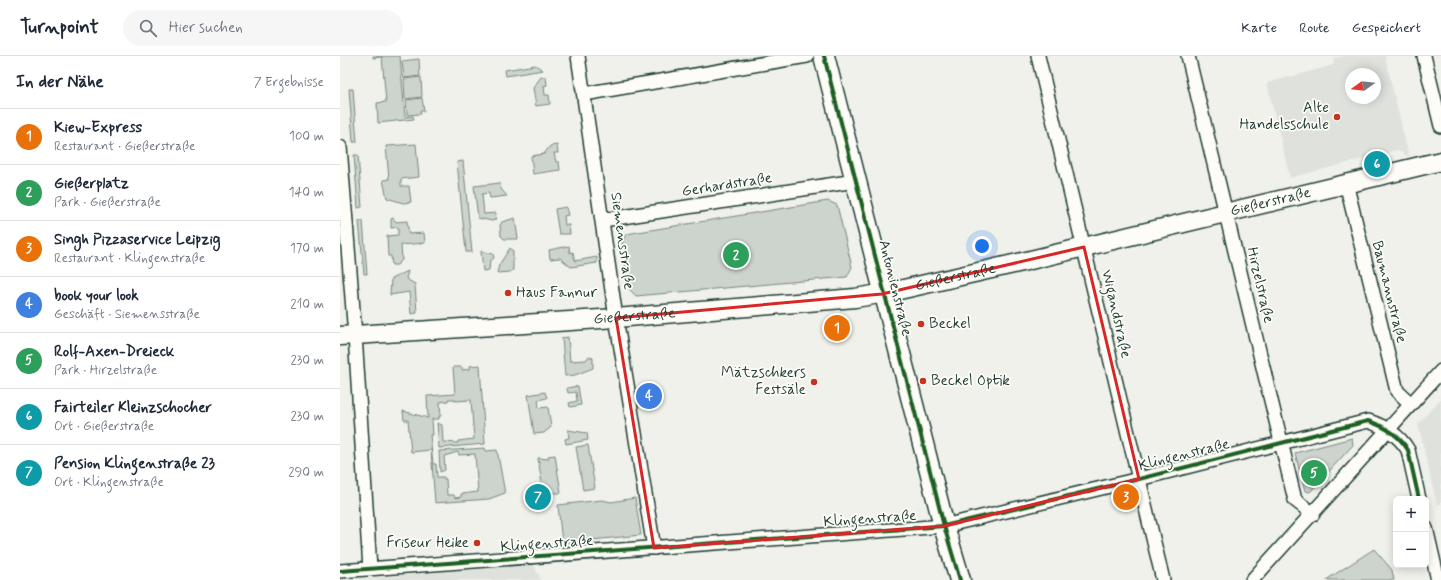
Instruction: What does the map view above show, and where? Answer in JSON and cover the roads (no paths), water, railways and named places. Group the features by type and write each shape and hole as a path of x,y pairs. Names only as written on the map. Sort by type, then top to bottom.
{"main road":[{"name":"Antonienstraße","path":"824,56 944,526 960,580"},
{"name":"Antonienstraße","path":"944,526 955,580"}],"street":[{"name":"Siemensstraße","path":"578,56 603,220 616,318 654,548"},
{"path":"584,94 807,56"},
{"name":"Wigandstraße","path":"1038,56 1163,580"},
{"name":"Hirzelstraße","path":"1188,56 1280,443 1295,500 1313,514"},
{"path":"1424,56 1441,126"},
{"path":"340,146 348,336 370,569"},
{"name":"Gießerstraße","path":"348,336 616,318 855,298 884,293 1084,247 1441,160"},
{"name":"Gerhardstraße","path":"603,220 855,181"},
{"name":"Baumannstraße","path":"1346,183 1397,391 1411,404"},
{"path":"1252,580 1441,371"},
{"name":"Klingenstraße","path":"340,571 944,526 1139,479 1368,421 1388,430"},
{"path":"1388,430 1404,443 1408,450 1418,496"},
{"path":"1427,532 1438,580"}],"tram line":[{"path":"826,56 960,580"}],"place":[{"name":"Alte Handelsschule","path":"1337,117"},
{"name":"Fairteiler Kleinzschocher","path":"1377,164"},
{"name":"Gießerplatz","path":"736,255"},
{"name":"Haus Fannur","path":"508,293"},
{"name":"Beckel","path":"921,324"},
{"name":"Kiew-Express","path":"837,328"},
{"name":"Beckel Optik","path":"923,381"},
{"name":"Mätzschkers Festsäle","path":"814,382"},
{"name":"book your look","path":"649,396"},
{"name":"Rolf-Axen-Dreieck","path":"1314,473"},
{"name":"Pension Klingenstraße 23","path":"538,497"},
{"name":"Singh Pizzaservice Leipzig","path":"1126,497"},
{"name":"Friseur Heike","path":"477,543"}]}
